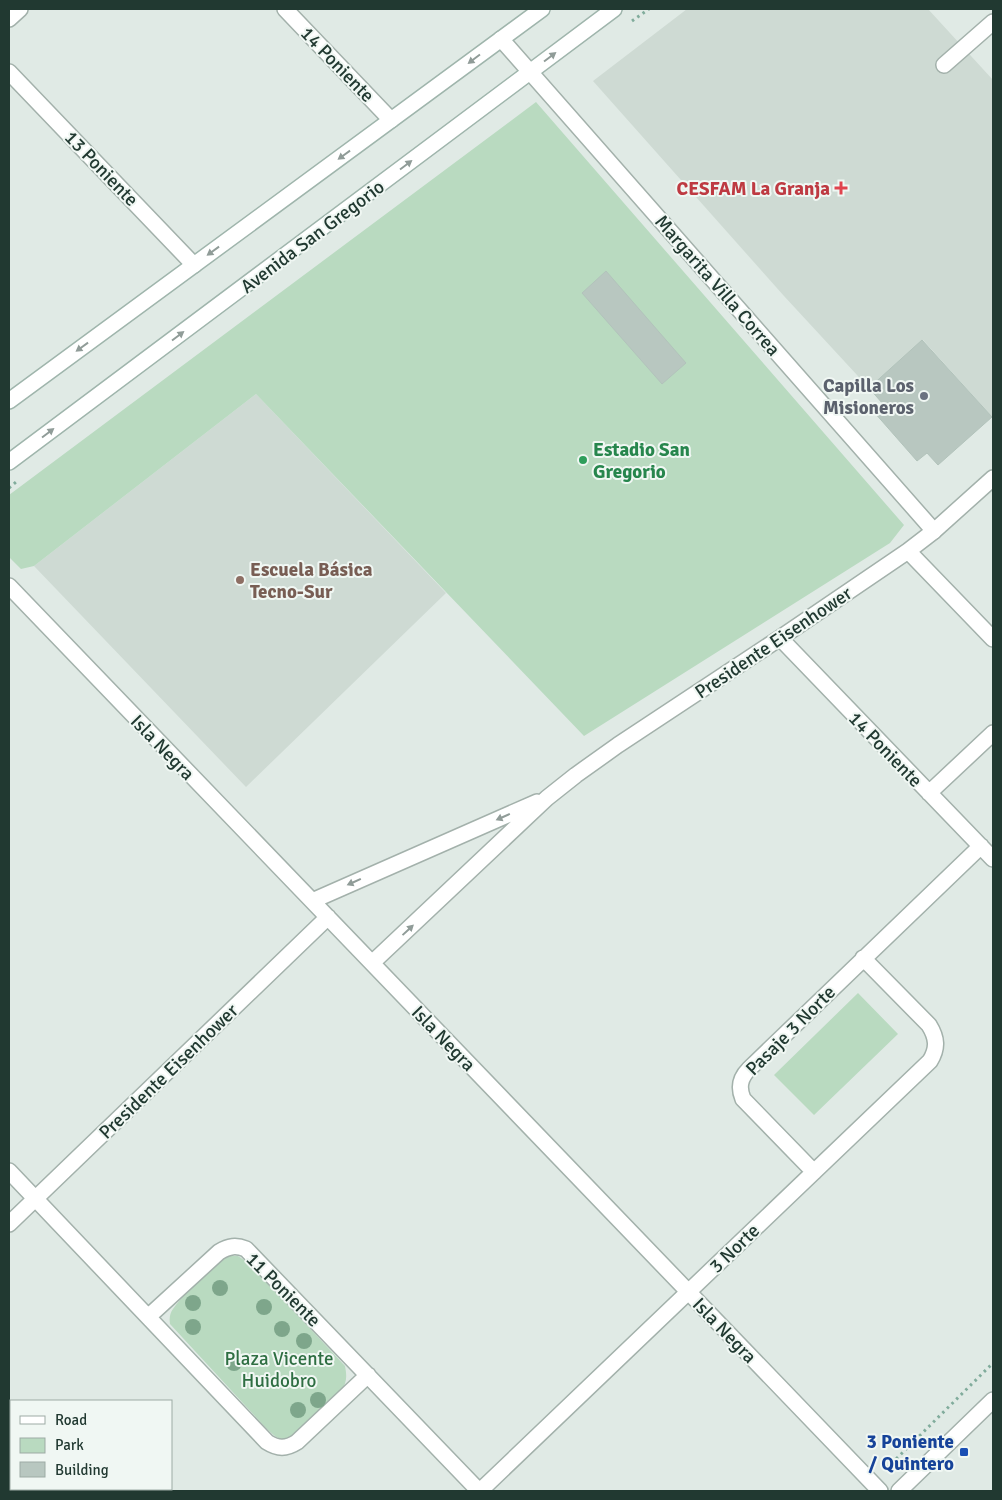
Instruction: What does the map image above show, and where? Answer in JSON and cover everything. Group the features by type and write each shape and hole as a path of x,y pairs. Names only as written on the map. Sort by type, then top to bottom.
{"street":[{"path":"9,19 20,9"},
{"name":"14 Poniente","path":"285,9 391,120"},
{"path":"9,401 542,9"},
{"name":"Avenida San Gregorio","path":"9,462 614,9"},
{"path":"944,64 993,22"},
{"name":"Margarita Villa Correa","path":"501,39 934,531"},
{"name":"13 Poniente","path":"9,72 194,265"},
{"name":"Presidente Eisenhower","path":"372,963 548,798 576,775 618,744 780,638 908,551 934,531 993,478"},
{"path":"908,551 993,640"},
{"name":"Isla Negra","path":"9,586 876,1487"},
{"name":"14 Poniente","path":"780,638 993,859"},
{"path":"929,793 993,732"},
{"name":"Presidente Eisenhower","path":"312,901 548,798"},
{"name":"Pasaje 3 Norte","path":"814,1172 743,1099 740,1093 741,1080 749,1069 981,846"},
{"name":"Presidente Eisenhower","path":"9,1224 328,917"},
{"name":"3 Norte","path":"480,1491 930,1061 935,1053 936,1043 934,1033 929,1025 864,958"},
{"path":"9,1171 267,1442 274,1446 290,1447 297,1442 368,1375"},
{"name":"11 Poniente","path":"148,1316 219,1252 226,1248 240,1247 250,1253 480,1491"},
{"path":"899,1491 993,1400"}],"path":[{"path":"876,1487 993,1364"}],"shaded area":[{"name":"CESFAM La Granja","path":"687,9 928,9 993,80 993,418 923,340 869,388 784,296 593,81"},
{"name":"Escuela Básica Tecno-Sur","path":"256,394 446,593 246,787 34,566"}],"green space":[{"name":"Estadio San Gregorio","path":"536,102 904,525 890,543 584,736 256,394 34,566 21,569 9,557 9,495"},
{"path":"858,993 898,1034 814,1115 774,1075"},
{"name":"Plaza Vicente Huidobro","path":"230,1256 238,1256 250,1264 345,1366 346,1379 341,1391 286,1439 280,1439 266,1428 170,1324 171,1312 184,1296 224,1259"}],"building":[{"path":"606,271 686,363 662,384 582,293"},
{"name":"Capilla Los Misioneros","path":"922,340 992,417 938,465 927,453 917,461 874,412 883,404 869,388"}],"place":[{"name":"CESFAM La Granja","path":"841,188"},
{"name":"Capilla Los Misioneros","path":"924,396"},
{"name":"Estadio San Gregorio","path":"583,460"},
{"name":"Escuela Básica Tecno-Sur","path":"240,580"},
{"name":"3 Poniente / Quintero","path":"964,1452"}]}
